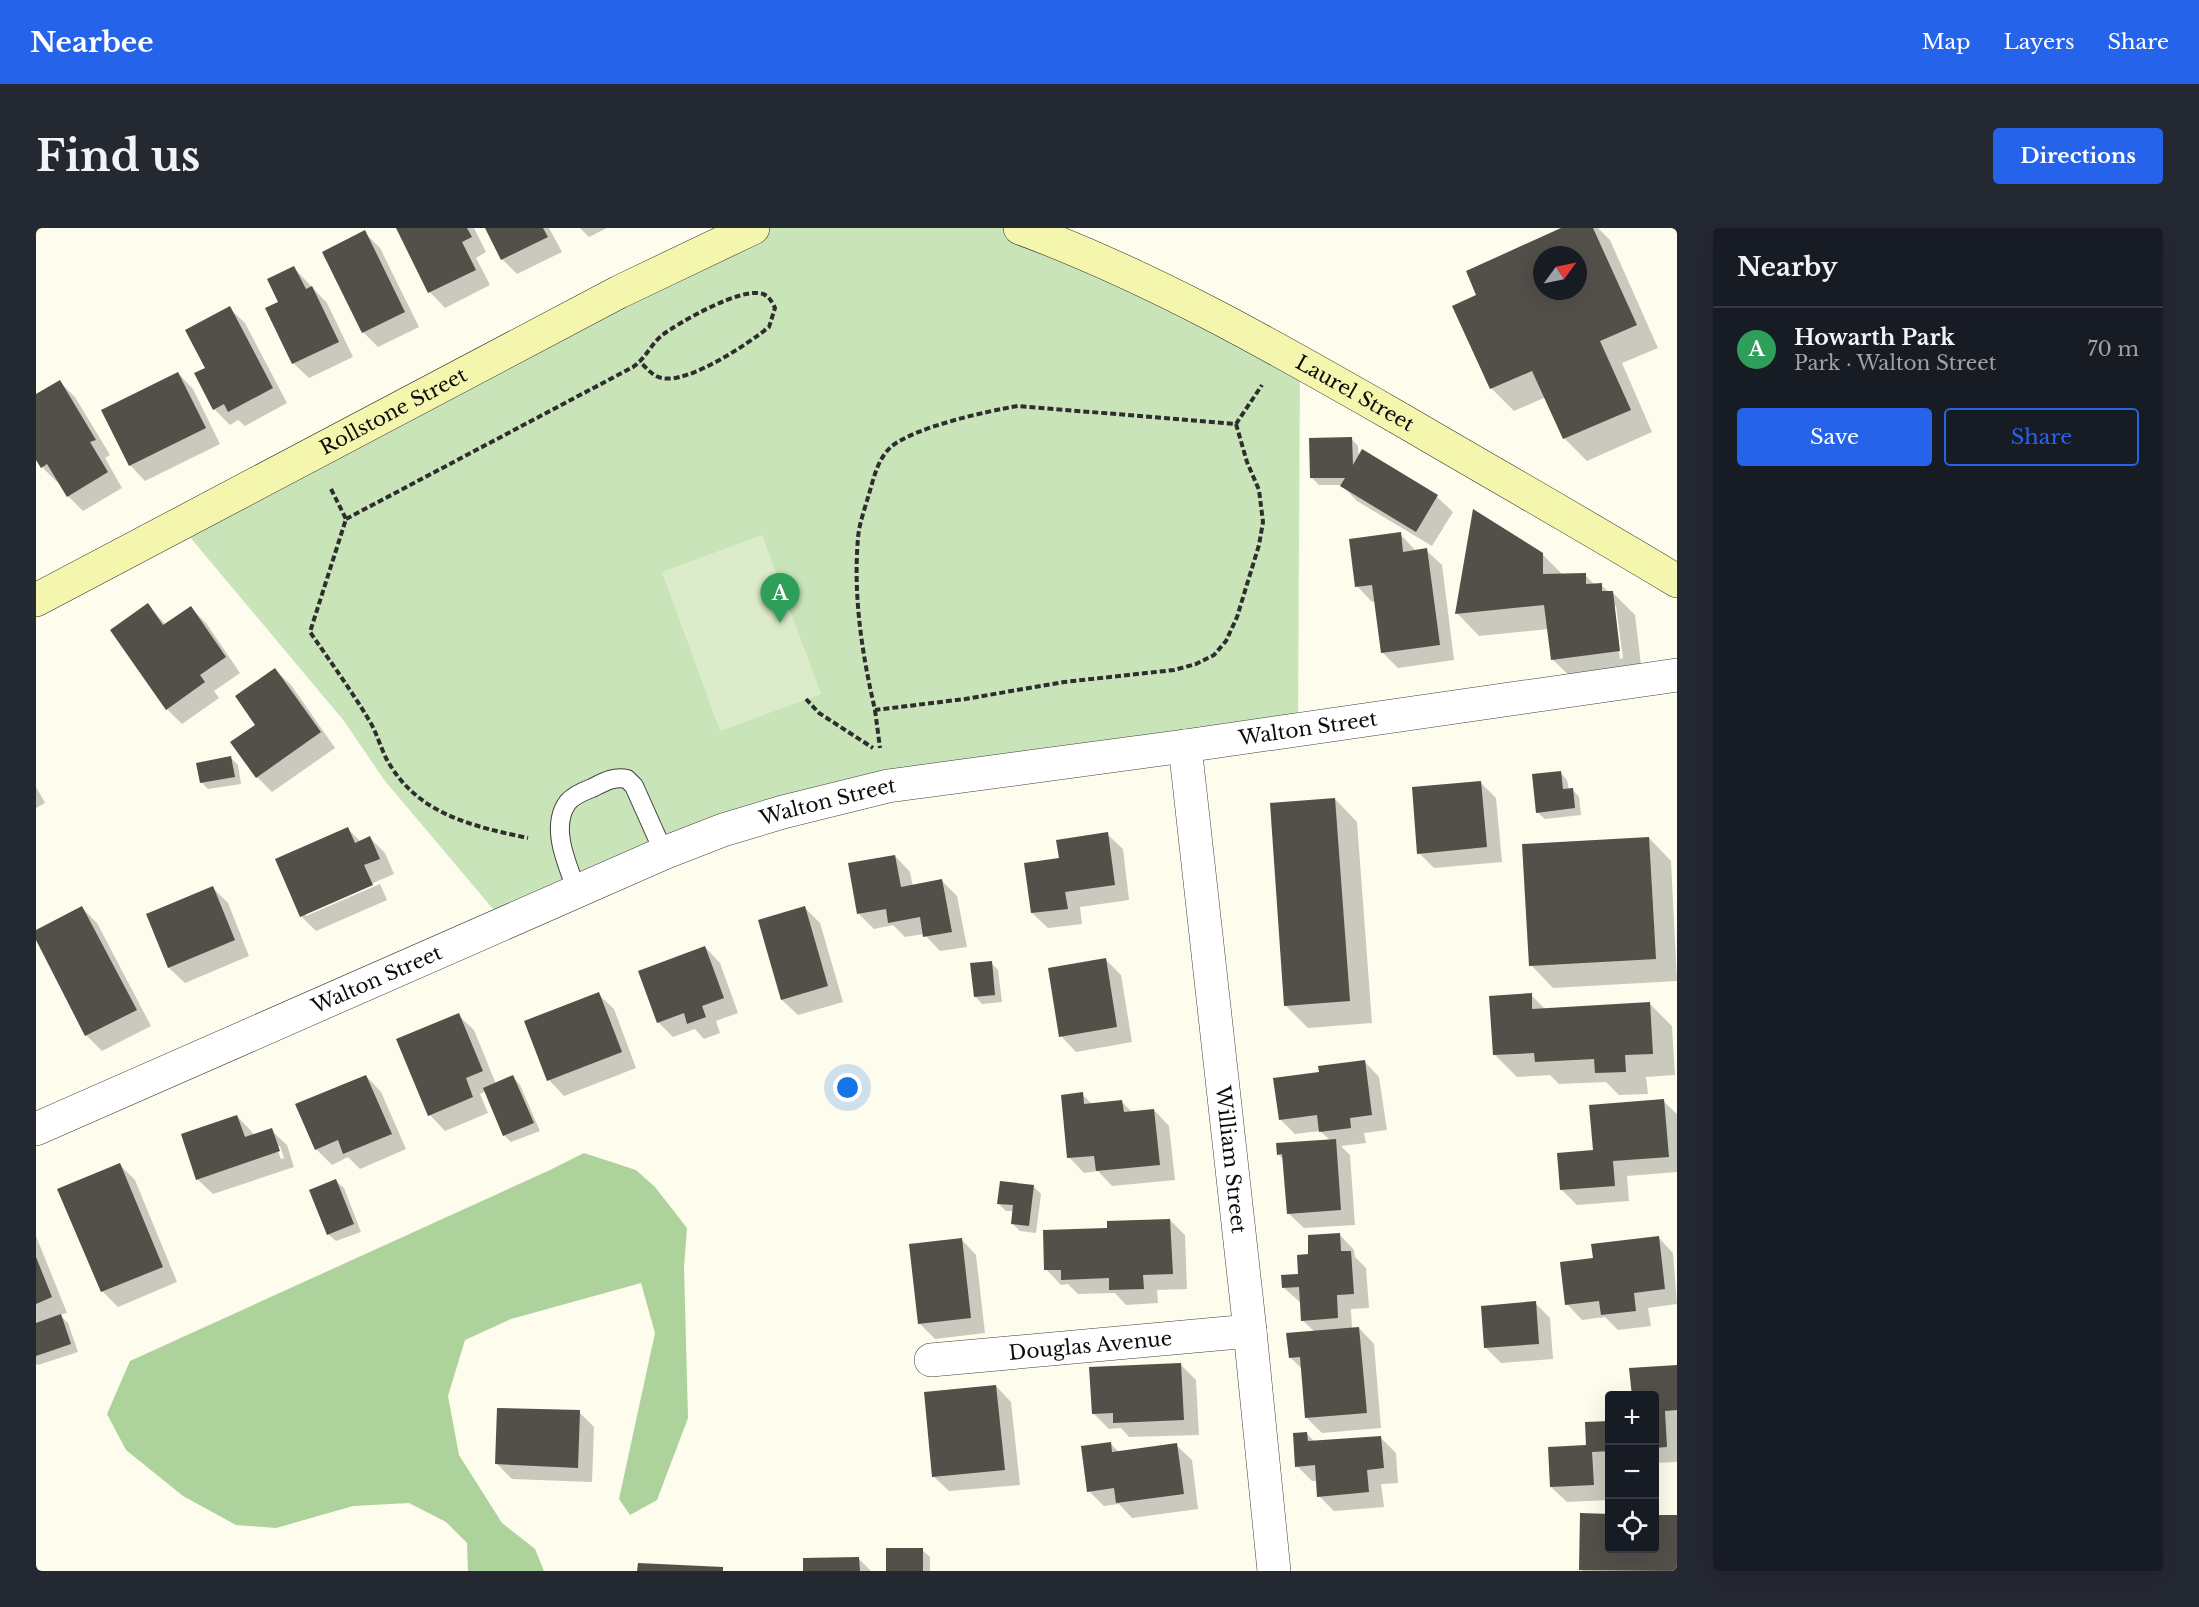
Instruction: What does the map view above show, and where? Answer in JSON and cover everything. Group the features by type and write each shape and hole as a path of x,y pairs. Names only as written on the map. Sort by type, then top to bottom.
{"main road":[{"name":"Rollstone Street","path":"36,600 619,292 753,228"},
{"name":"Laurel Street","path":"1020,228 1064,244 1173,293 1264,340 1677,581"}],"street":[{"name":"Walton Street","path":"36,1129 664,853 723,830 783,812 888,786 939,777 1185,746 1677,675"},
{"name":"William Street","path":"1185,746 1250,1331 1274,1571"},
{"name":"Douglas Avenue","path":"931,1360 1250,1331"}],"lane":[{"path":"577,891 560,835 562,818 569,800 612,779 621,777 634,786 664,853"}],"path":[{"path":"346,519 640,362 652,345 674,326 708,308 748,294 758,293 770,298 775,308 769,327 699,371 663,379 653,375 640,362"},
{"path":"1236,424 1018,406 987,411 923,431 894,444 884,454 875,473 858,536 856,579 859,622 875,710 965,699 1064,682 1174,670 1196,664 1214,655 1226,641 1237,617 1259,545 1263,522 1260,490 1246,462 1236,424 1264,382"},
{"path":"314,453 346,519 310,632 370,722 386,758 423,802 443,814 527,838 539,839 560,835"},
{"path":"806,699 819,713 881,753"}],"green space":[{"path":"753,228 1020,228 1300,361 1298,730 888,786 504,922 385,781 344,721 179,524"},
{"path":"762,535 821,694 720,731 662,572"},
{"path":"584,1153 636,1170 655,1187 687,1228 684,1267 688,1418 657,1500 630,1515 619,1499 655,1333 641,1283 511,1319 465,1340 448,1396 459,1455 502,1523 535,1549 544,1571 468,1571 467,1543 446,1522 409,1503 353,1506 276,1528 236,1525 183,1496 126,1450 107,1414 130,1361"}],"building":[{"path":"396,228 467,228 472,237 462,242 476,270 428,293"},
{"path":"485,228 543,228 548,237 501,260"},
{"path":"1561,228 1593,228 1637,325 1600,341 1631,410 1563,439 1532,371 1490,389 1452,306 1476,295 1466,271"},
{"path":"365,230 405,312 362,333 322,252"},
{"path":"294,266 306,289 312,286 339,342 292,364 265,308 278,302 267,279"},
{"path":"230,306 273,388 228,412 224,404 213,410 194,373 205,368 185,330"},
{"path":"178,372 206,428 129,466 101,410"},
{"path":"60,380 96,440 90,442 108,472 67,497 47,464 41,468 36,460 36,394"},
{"path":"1352,437 1353,465 1362,449 1438,495 1416,532 1340,486 1345,478 1310,478 1309,438"},
{"path":"1473,509 1543,553 1543,574 1586,573 1586,584 1602,583 1602,591 1613,591 1620,651 1551,660 1544,605 1455,614"},
{"path":"1401,532 1403,552 1427,548 1440,645 1381,653 1372,585 1355,587 1349,539"},
{"path":"148,603 163,625 191,606 226,657 200,675 205,682 166,710 110,630"},
{"path":"275,668 321,732 256,778 230,742 255,725 235,696"},
{"path":"231,756 235,777 200,783 196,763"},
{"path":"1561,771 1563,789 1573,788 1575,808 1536,813 1532,774"},
{"path":"1481,781 1487,847 1417,854 1412,787"},
{"path":"1335,798 1350,1001 1284,1006 1270,803"},
{"path":"348,827 355,843 370,836 380,859 364,865 373,885 300,917 275,859"},
{"path":"1108,832 1115,885 1065,892 1068,909 1031,913 1024,863 1059,858 1056,840"},
{"path":"1649,837 1656,959 1529,966 1522,844"},
{"path":"895,855 901,887 942,879 952,932 923,937 920,917 888,923 886,909 857,914 848,863"},
{"path":"213,886 235,940 168,968 146,914"},
{"path":"82,906 137,1010 85,1036 36,940 36,930"},
{"path":"805,906 828,986 781,1000 758,920"},
{"path":"705,946 724,998 702,1006 706,1017 687,1024 684,1013 657,1023 638,971"},
{"path":"1106,958 1117,1027 1059,1037 1048,968"},
{"path":"992,961 995,995 974,997 970,963"},
{"path":"599,992 622,1052 547,1081 524,1021"},
{"path":"1532,993 1532,1009 1650,1002 1653,1054 1625,1055 1626,1072 1595,1073 1594,1059 1535,1062 1534,1053 1493,1055 1489,996"},
{"path":"459,1013 483,1071 466,1078 473,1097 428,1116 396,1039"},
{"path":"1365,1060 1372,1115 1350,1118 1351,1128 1319,1132 1317,1115 1279,1120 1273,1078 1319,1072 1318,1066"},
{"path":"366,1075 392,1134 343,1154 338,1140 315,1150 295,1104"},
{"path":"513,1075 534,1123 503,1136 483,1088"},
{"path":"1083,1092 1084,1104 1122,1100 1124,1112 1154,1109 1160,1165 1096,1171 1094,1156 1067,1158 1061,1095"},
{"path":"1664,1099 1669,1157 1613,1161 1615,1186 1560,1190 1557,1153 1593,1150 1589,1105"},
{"path":"237,1115 245,1137 272,1128 280,1151 196,1180 181,1134"},
{"path":"1336,1139 1341,1210 1287,1214 1282,1154 1277,1155 1276,1143"},
{"path":"120,1163 163,1267 101,1292 57,1189"},
{"path":"336,1179 354,1224 327,1235 309,1190"},
{"path":"1000,1181 1034,1185 1029,1226 1011,1224 1013,1205 997,1204"},
{"path":"1170,1219 1173,1274 1143,1275 1144,1289 1109,1290 1109,1278 1061,1280 1061,1270 1044,1270 1043,1230 1107,1228 1107,1221"},
{"path":"1340,1233 1341,1251 1351,1251 1354,1294 1337,1295 1338,1318 1301,1321 1299,1287 1282,1288 1281,1275 1298,1274 1297,1255 1308,1254 1308,1235"},
{"path":"1659,1236 1665,1289 1634,1293 1636,1311 1601,1315 1599,1301 1565,1305 1560,1262 1593,1258 1591,1244"},
{"path":"962,1238 971,1318 918,1324 909,1244"},
{"path":"36,1257 52,1297 36,1304"},
{"path":"1536,1301 1539,1344 1484,1348 1481,1306"},
{"path":"61,1314 71,1344 36,1356 36,1323"},
{"path":"1359,1327 1367,1413 1305,1418 1300,1357 1289,1358 1286,1333"},
{"path":"1181,1363 1184,1420 1113,1423 1113,1413 1092,1414 1089,1367"},
{"path":"1677,1365 1677,1410 1665,1411 1667,1447 1659,1448 1659,1391 1631,1391 1629,1368"},
{"path":"996,1385 1005,1470 932,1477 924,1392"},
{"path":"497,1408 580,1410 578,1468 495,1464"},
{"path":"1605,1421 1605,1451 1592,1452 1594,1485 1550,1487 1548,1447 1586,1445 1585,1422"},
{"path":"1307,1432 1308,1441 1381,1436 1384,1468 1367,1470 1369,1492 1317,1497 1315,1465 1295,1467 1293,1433"},
{"path":"1111,1442 1112,1452 1177,1443 1184,1494 1116,1503 1114,1488 1087,1492 1081,1446"},
{"path":"1580,1513 1605,1514 1605,1553 1659,1553 1659,1515 1677,1515 1677,1571 1579,1570"},
{"path":"886,1548 923,1548 923,1571 886,1571"},
{"path":"859,1557 860,1571 803,1571 803,1558"},
{"path":"638,1563 723,1567 723,1571 637,1571"}],"place":[{"name":"Howarth Park","path":"780,623"}]}
